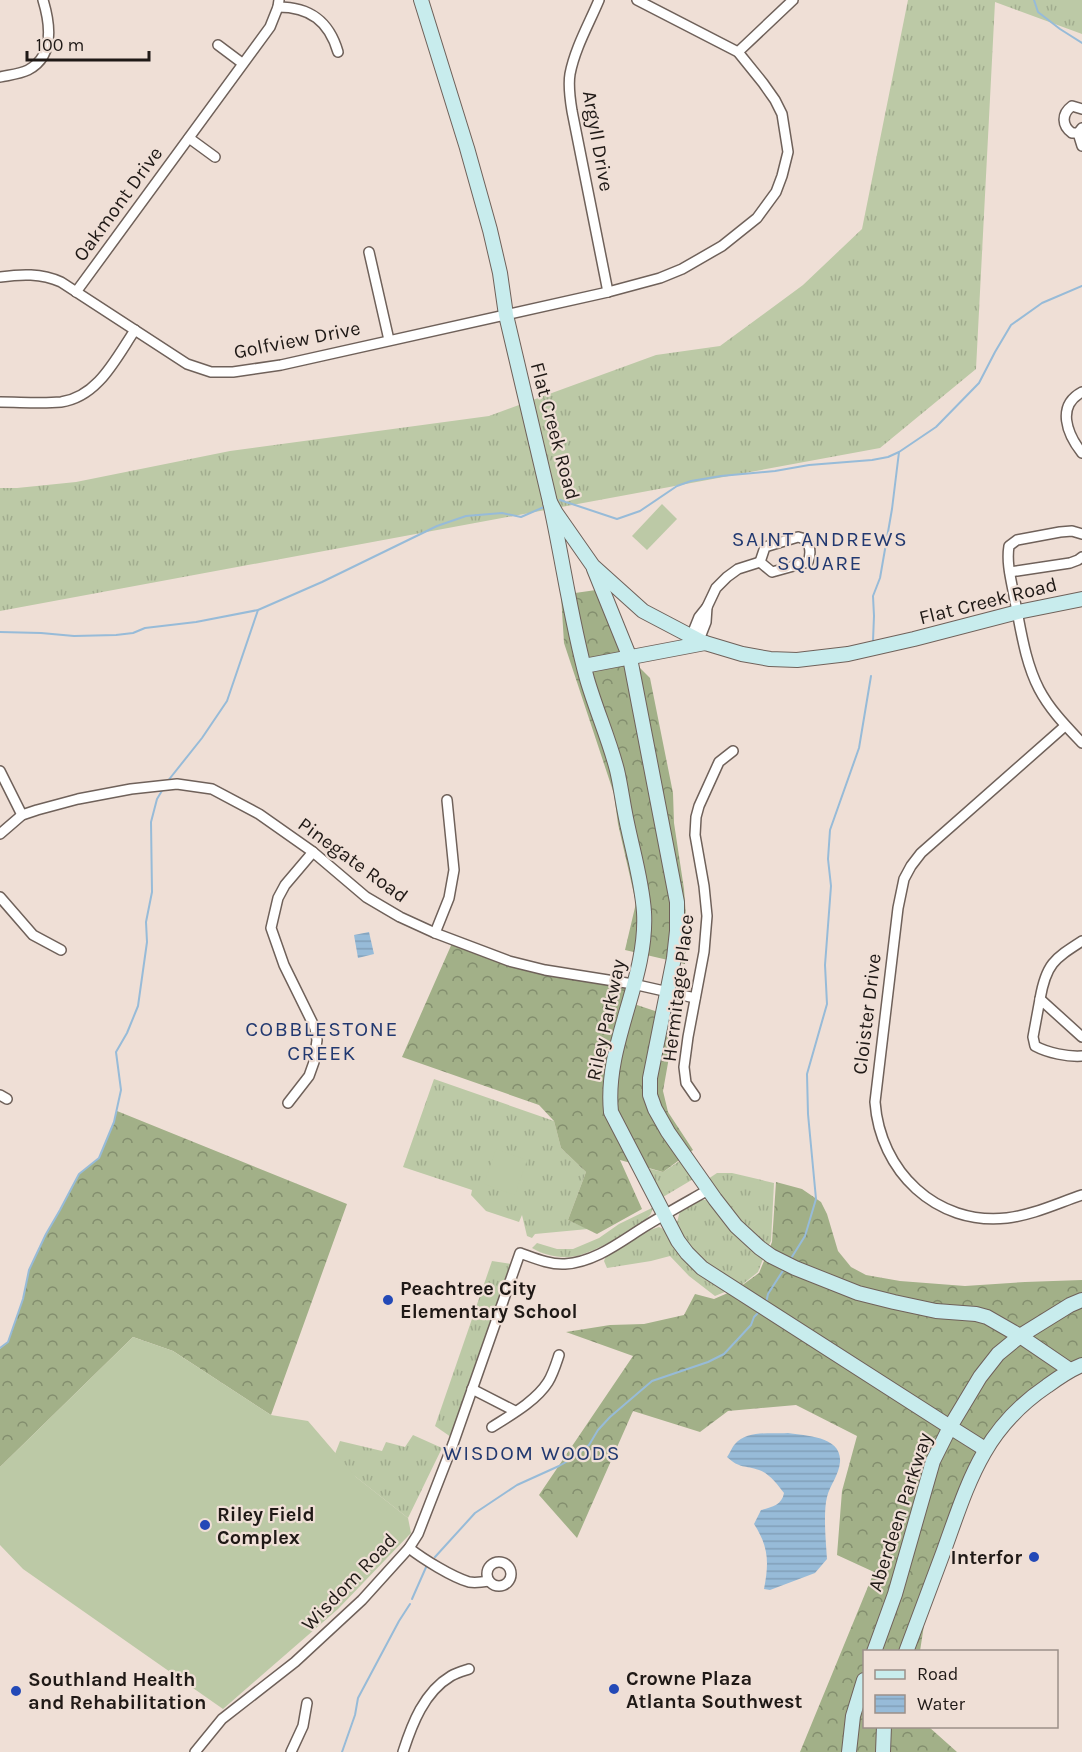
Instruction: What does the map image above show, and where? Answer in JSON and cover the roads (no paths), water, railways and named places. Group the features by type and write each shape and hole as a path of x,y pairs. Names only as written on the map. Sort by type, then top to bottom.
{"street":[{"path":"0,77 29,70 39,62 43,55 49,35 48,17 43,0"},
{"name":"Flat Creek Road","path":"421,0 490,230 500,273 506,315 550,501 593,566 643,611 698,640 742,654 770,659 797,660 848,654 1017,612 1082,599"},
{"name":"Argyll Drive","path":"599,0 577,49 569,86 608,292"},
{"path":"637,0 738,52 794,0"},
{"path":"279,3 308,12 326,25 338,52"},
{"name":"Oakmont Drive","path":"76,292 270,27 279,3"},
{"path":"218,45 242,63"},
{"name":"Golfview Drive","path":"0,277 22,274 42,276 61,282 187,364 211,372 246,371 608,292 670,275 722,246 757,218 776,192 788,152 782,114 763,83 738,52"},
{"path":"1082,109 1072,106 1066,111 1064,118 1065,127 1068,130 1072,133 1080,131 1082,146"},
{"name":"Oakmont Drive","path":"189,138 215,157"},
{"path":"369,252 389,340"},
{"path":"0,402 60,402 83,394 95,387 135,330"},
{"path":"1082,392 1070,400 1066,416 1069,433 1082,453"},
{"name":"Riley Parkway","path":"550,501 568,600 595,706 617,770 627,824 634,847 641,893 644,926 633,984 614,1060 610,1098 611,1113 678,1241 702,1268 986,1449"},
{"path":"1082,534 1060,531 1017,540 1009,546 1008,562 1022,637 1032,674 1044,697 1065,726 1082,743"},
{"path":"798,537 803,538 810,550 808,562 772,572 760,562 765,547 798,537"},
{"path":"1010,572 1070,563 1082,557"},
{"path":"584,666 630,658 698,640 699,617 717,588 738,569 760,562"},
{"path":"593,566 630,658 676,902 676,943 650,1078 650,1095 668,1132 736,1226 771,1256 858,1293 936,1311 987,1317 1076,1368 1036,1393 1007,1418 986,1449 969,1481 907,1650"},
{"name":"Cloister Drive","path":"1065,726 934,840 911,866 901,891 898,908 875,1102 880,1134 898,1169 916,1189 951,1211 973,1216 1007,1218 1082,1195"},
{"name":"Hermitage Place","path":"695,1096 686,1083 684,1067 708,916 695,835 696,818 703,796 719,762 733,752"},
{"path":"0,771 22,815"},
{"name":"Pinegate Road","path":"0,834 22,815 78,800 131,789 171,784 212,789 259,814 313,852 366,897 400,917 435,933 509,961 541,969 633,984 695,998"},
{"path":"435,933 449,898 454,870 447,800"},
{"path":"288,1103 309,1076 314,1062 317,1040 315,1028 284,965 271,928 278,898 285,885 313,852"},
{"path":"0,897 33,935 61,950"},
{"path":"1082,940 1056,959 1048,968 1043,981 1033,1037 1035,1046 1046,1051 1075,1057 1082,1056"},
{"path":"1040,999 1082,1037"},
{"name":"Wisdom Road","path":"195,1752 222,1719 295,1662 362,1600 409,1548 418,1534 453,1444 520,1253 551,1263 565,1264 581,1261 614,1247 645,1226 708,1190"},
{"name":"Aberdeen Parkway","path":"875,1650 895,1594 933,1461 950,1427 980,1377 998,1354 1020,1336 1082,1300"},
{"path":"492,1427 535,1396 547,1383 559,1355"},
{"path":"472,1389 515,1412"},
{"path":"409,1548 425,1559 472,1583 489,1581"},
{"path":"404,1752 420,1708 427,1699 450,1676 469,1669"},
{"path":"849,1752 853,1716 863,1683"},
{"path":"291,1752 303,1726 307,1703"},
{"path":"883,1752 884,1728"}],"water":[{"path":"369,932 374,954 358,958 354,935"},
{"path":"788,1433 829,1442 839,1453 840,1462 826,1504 827,1559 815,1573 770,1590 764,1589 767,1571 765,1548 754,1524 761,1510 779,1503 784,1493 766,1474 739,1465 727,1457 735,1444 746,1437"}],"waterway":[{"path":"1034,0 1038,12 1082,43"},
{"path":"560,500 617,519 640,511 677,486 691,481 888,457 936,427 979,383 1011,325 1042,303 1082,286"},
{"path":"873,641 873,596 880,578 899,452"},
{"path":"0,632 74,636 116,635 133,633 145,628 196,622 258,610 322,582 437,526 466,516 502,513 521,517 544,507"},
{"path":"167,782 202,738 227,701 258,610"},
{"path":"790,1260 805,1236 816,1199 808,1114 807,1074 827,1004 825,965 831,886 828,859 830,830 859,748 871,676"},
{"path":"0,1348 8,1342 23,1299 29,1270 46,1234 79,1174 99,1158 114,1122 121,1090 116,1052 138,1006 147,942 146,922 152,892 151,822 157,799 163,789"},
{"path":"766,1303 768,1294 784,1269"},
{"path":"435,1557 475,1513 517,1485 573,1458 589,1445 598,1430 610,1417 652,1381 708,1362 724,1354 751,1325 754,1317 760,1311"},
{"path":"412,1599 427,1565"},
{"path":"342,1752 355,1715 358,1698 410,1604"}],"place":[{"name":"Peachtree City Elementary School","path":"388,1300"},
{"name":"Riley Field Complex","path":"205,1525"},
{"name":"Interfor","path":"1034,1557"},
{"name":"Crowne Plaza Atlanta Southwest","path":"614,1689"},
{"name":"Southland Health and Rehabilitation","path":"16,1691"}],"district":[{"name":"SAINT ANDREWS SQUARE","path":"820,551"},
{"name":"COBBLESTONE CREEK","path":"322,1041"},
{"name":"WISDOM WOODS","path":"532,1453"}]}
